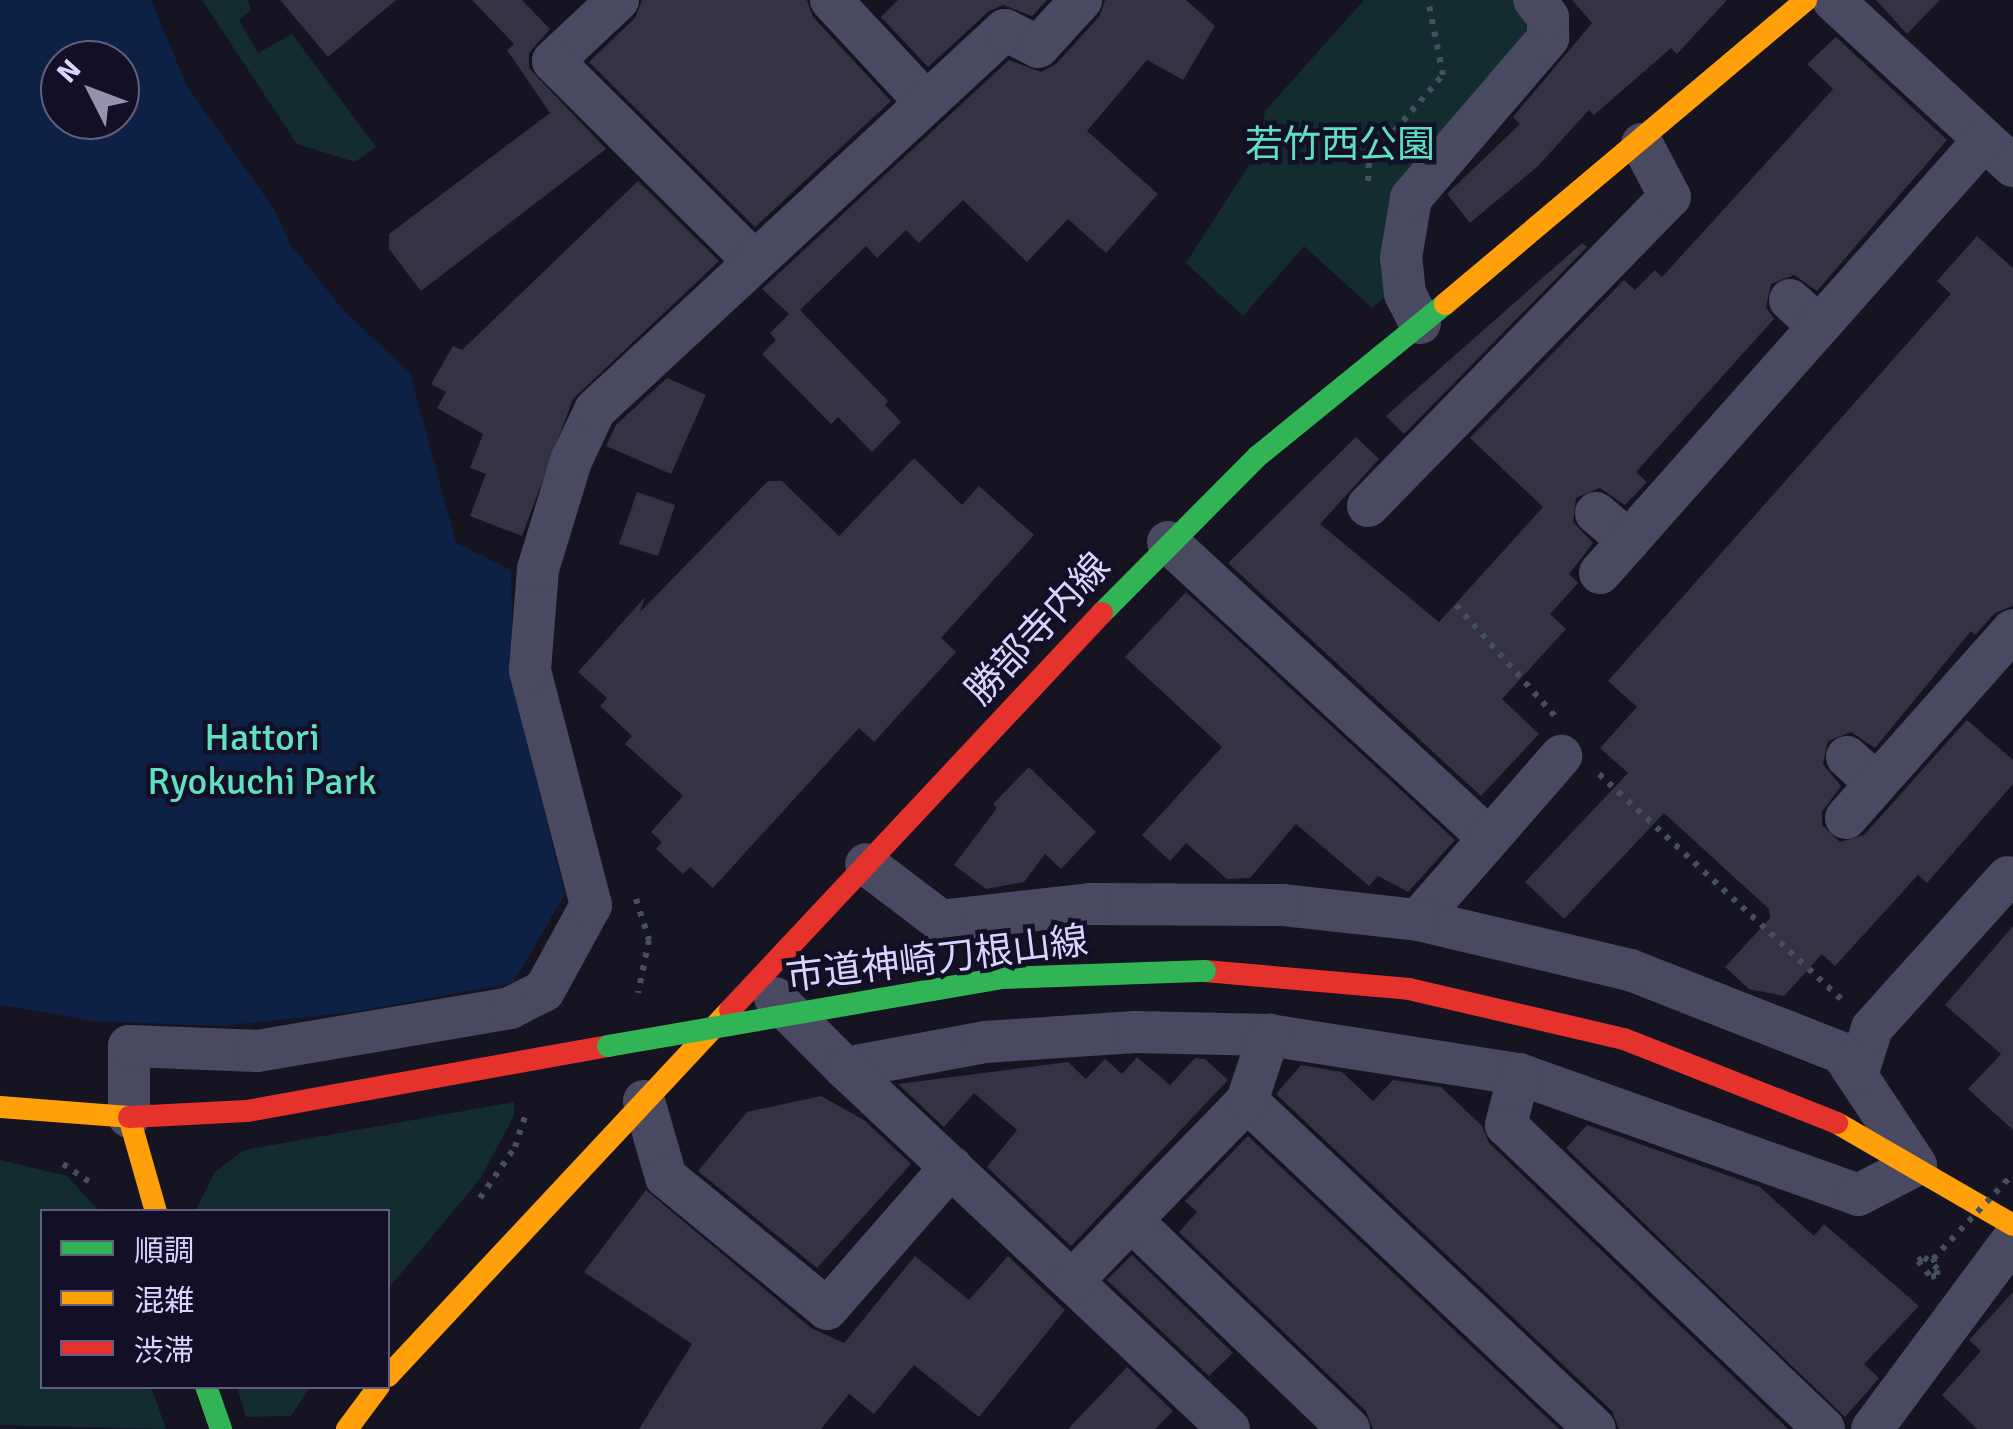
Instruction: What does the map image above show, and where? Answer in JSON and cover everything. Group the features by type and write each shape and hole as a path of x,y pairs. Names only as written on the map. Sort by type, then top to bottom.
{"street":[{"path":"618,0 554,61 754,260"},
{"path":"831,0 924,101"},
{"path":"155,1209 129,1117 130,1046 256,1051 510,1008 544,991 591,905 530,670 538,569 570,461 595,410 1005,30 1038,47 1082,0"},
{"path":"1420,322 1405,294 1400,258 1411,198 1548,38 1548,17 1534,0"},
{"name":"勝部寺内線","path":"390,1374 1168,542 1258,456 1642,144 1806,0"},
{"path":"1600,573 1804,313 1999,153 1834,0"},
{"path":"1368,506 1670,197 1642,144"},
{"path":"1596,513 1628,541"},
{"path":"1168,542 1487,836"},
{"path":"1846,818 1861,770 2013,630"},
{"path":"1418,920 1487,836 1571,747"},
{"path":"845,1068 985,1042 1135,1032 1269,1036 1519,1074 1858,1195 1916,1165 1842,1054 1630,970 1418,920 1282,905 1090,904 942,922 866,864"},
{"path":"1858,1075 1872,1028 2008,877"},
{"name":"市道神崎刀根山線","path":"0,1107 129,1117 247,1111 1001,978 1206,972 1409,989 1591,1030 1758,1088 1916,1165 2013,1225"},
{"path":"758,980 845,1068 1074,1279 1228,1429"},
{"path":"1074,1279 1134,1223 1247,1101 1269,1036"},
{"path":"1519,1074 1506,1126 1824,1429"},
{"path":"644,1101 666,1176 827,1310 951,1167"},
{"path":"1247,1101 1595,1429"},
{"path":"1134,1223 1349,1429"},
{"path":"1872,1429 2013,1238"},
{"path":"207,1389 220,1429"},
{"path":"347,1429 377,1389"}],"path":[{"path":"1368,195 1369,160 1443,75 1428,0"},
{"path":"1456,605 1615,795 1872,1028"},
{"path":"469,1213 515,1147 528,1103"},
{"path":"54,1161 100,1193"},
{"path":"1918,1262 1932,1278 1938,1275 1933,1259 2013,1174"}],"green space":[{"path":"202,0 248,0 251,10 239,20 258,53 292,34 376,147 355,162 297,144"},
{"name":"若竹西公園","path":"1364,0 1515,0 1529,13 1532,37 1402,191 1389,294 1372,308 1304,246 1243,316 1186,263 1260,148 1265,111"},
{"path":"514,1102 514,1116 480,1179 390,1287 390,1209 196,1209 215,1172 244,1150"},
{"path":"0,1160 67,1176 97,1209 40,1209 40,1389 152,1389 166,1429 0,1425"},
{"path":"238,1389 309,1389 291,1416 246,1417"}],"water":[{"name":"Hattori Ryokuchi Park","path":"0,0 151,0 187,86 274,209 291,245 344,311 410,373 456,543 511,570 514,693 565,894 513,983 354,1012 221,1026 93,1021 0,1005"}],"building":[{"path":"280,0 396,0 328,57"},
{"path":"472,0 522,0 550,29 529,53 529,68 606,149 421,291 389,249 389,234 550,113 507,50 514,44"},
{"path":"642,0 807,0 813,17 891,101 755,227 589,62 635,18"},
{"path":"898,0 1047,0 1032,16 1003,5 989,11 928,67 881,17"},
{"path":"1105,0 1186,0 1215,26 1183,80 1147,60 1087,131 1158,194 1106,253 1068,219 1027,262 963,200 919,243 906,230 877,258 866,246 800,310 888,401 885,405 901,422 872,452 838,417 831,424 762,354 776,340 770,333 789,314 762,289 1009,60 1041,72 1056,64 1099,17"},
{"path":"1572,0 1727,0 1677,54 1671,48 1594,115 1589,110 1537,167 1470,223 1447,194 1520,124 1513,117 1592,23"},
{"path":"1876,0 1940,0 1907,34"},
{"path":"1836,37 1947,140 1817,291 1794,275 1771,284 1766,307 1774,319 1636,472 1647,482 1625,505 1600,488 1576,498 1573,522 1593,543 1569,574 1578,583 1550,614 1566,629 1502,699 1539,734 1481,796 1228,563 1356,437 1379,459 1320,524 1439,622 1543,507 1470,438 1624,280 1635,290 1655,270 1662,277 1833,89 1807,64"},
{"path":"638,181 719,261 573,399 522,536 470,516 486,474 470,468 483,434 437,408 446,392 431,384 453,346 462,350"},
{"path":"1977,236 2013,268 2013,606 1995,613 1975,635 1971,631 1875,748 1851,732 1828,741 1823,764 1841,786 1822,812 1822,825 1840,842 1864,835 1967,720 2013,760 2013,784 1927,883 1918,875 1835,966 1822,954 1784,996 1749,989 1725,967 1770,918 1769,909 1664,813 1564,919 1525,882 1628,773 1600,748 1637,707 1608,681 1951,294 1937,281"},
{"path":"1582,243 1587,247 1404,434 1386,416"},
{"path":"667,378 706,395 671,474 606,446 616,425"},
{"path":"914,458 962,505 979,486 1034,535 941,638 956,652 874,742 859,728 713,888 690,867 683,874 656,849 662,842 651,832 683,796 625,744 632,736 600,706 607,698 578,672 645,597 640,612 768,481 782,481 839,536"},
{"path":"637,492 675,505 658,556 619,544"},
{"path":"1186,592 1455,840 1408,892 1378,876 1369,886 1296,824 1250,878 1227,879 1186,843 1170,861 1142,835 1222,747 1125,657"},
{"path":"1029,767 1096,832 1061,869 1045,854 1024,882 986,889 954,865 997,808 993,804"},
{"path":"2013,926 2013,1130 1968,1089 2001,1054 1945,1005"},
{"path":"1137,1057 1170,1085 1195,1058 1205,1059 1228,1080 1071,1246 987,1167 1017,1130 974,1093 944,1127 898,1084 1068,1062 1086,1079 1105,1059 1122,1074"},
{"path":"1301,1065 1342,1072 1373,1101 1393,1080 1441,1087 1482,1126 1489,1143 1788,1429 1619,1429 1612,1411 1276,1094"},
{"path":"821,1096 864,1120 911,1164 817,1268 698,1171 747,1112"},
{"path":"1587,1125 1760,1187 1814,1236 1824,1224 1919,1306 1864,1364 1879,1378 1845,1417 1566,1148"},
{"path":"1248,1136 1559,1429 1373,1429 1366,1411 1179,1232 1197,1212 1185,1201"},
{"path":"646,1190 811,1328 844,1343 915,1256 969,1300 1008,1256 1065,1310 979,1417 914,1365 874,1414 849,1394 821,1429 639,1429 692,1344 584,1272"},
{"path":"1132,1255 1233,1353 1209,1376 1107,1280"},
{"path":"2013,1292 2013,1429 1977,1429 1942,1395 1981,1351 1969,1340"},
{"path":"1127,1367 1173,1411 1155,1429 1068,1429"}],"traffic: fast":[{"path":"1102,613 1258,456 1445,304"},
{"path":"608,1046 1001,978 1205,971"},
{"path":"207,1389 221,1429"}],"traffic: slow":[{"path":"1445,304 1806,0"},
{"path":"390,1374 730,1010"},
{"path":"0,1107 129,1117 155,1209"},
{"path":"1837,1123 2013,1225"},
{"path":"347,1429 377,1389"}],"traffic: jam":[{"path":"730,1010 1102,613"},
{"path":"1205,971 1409,989 1624,1039 1837,1123"},
{"path":"129,1117 247,1111 608,1046"}]}
